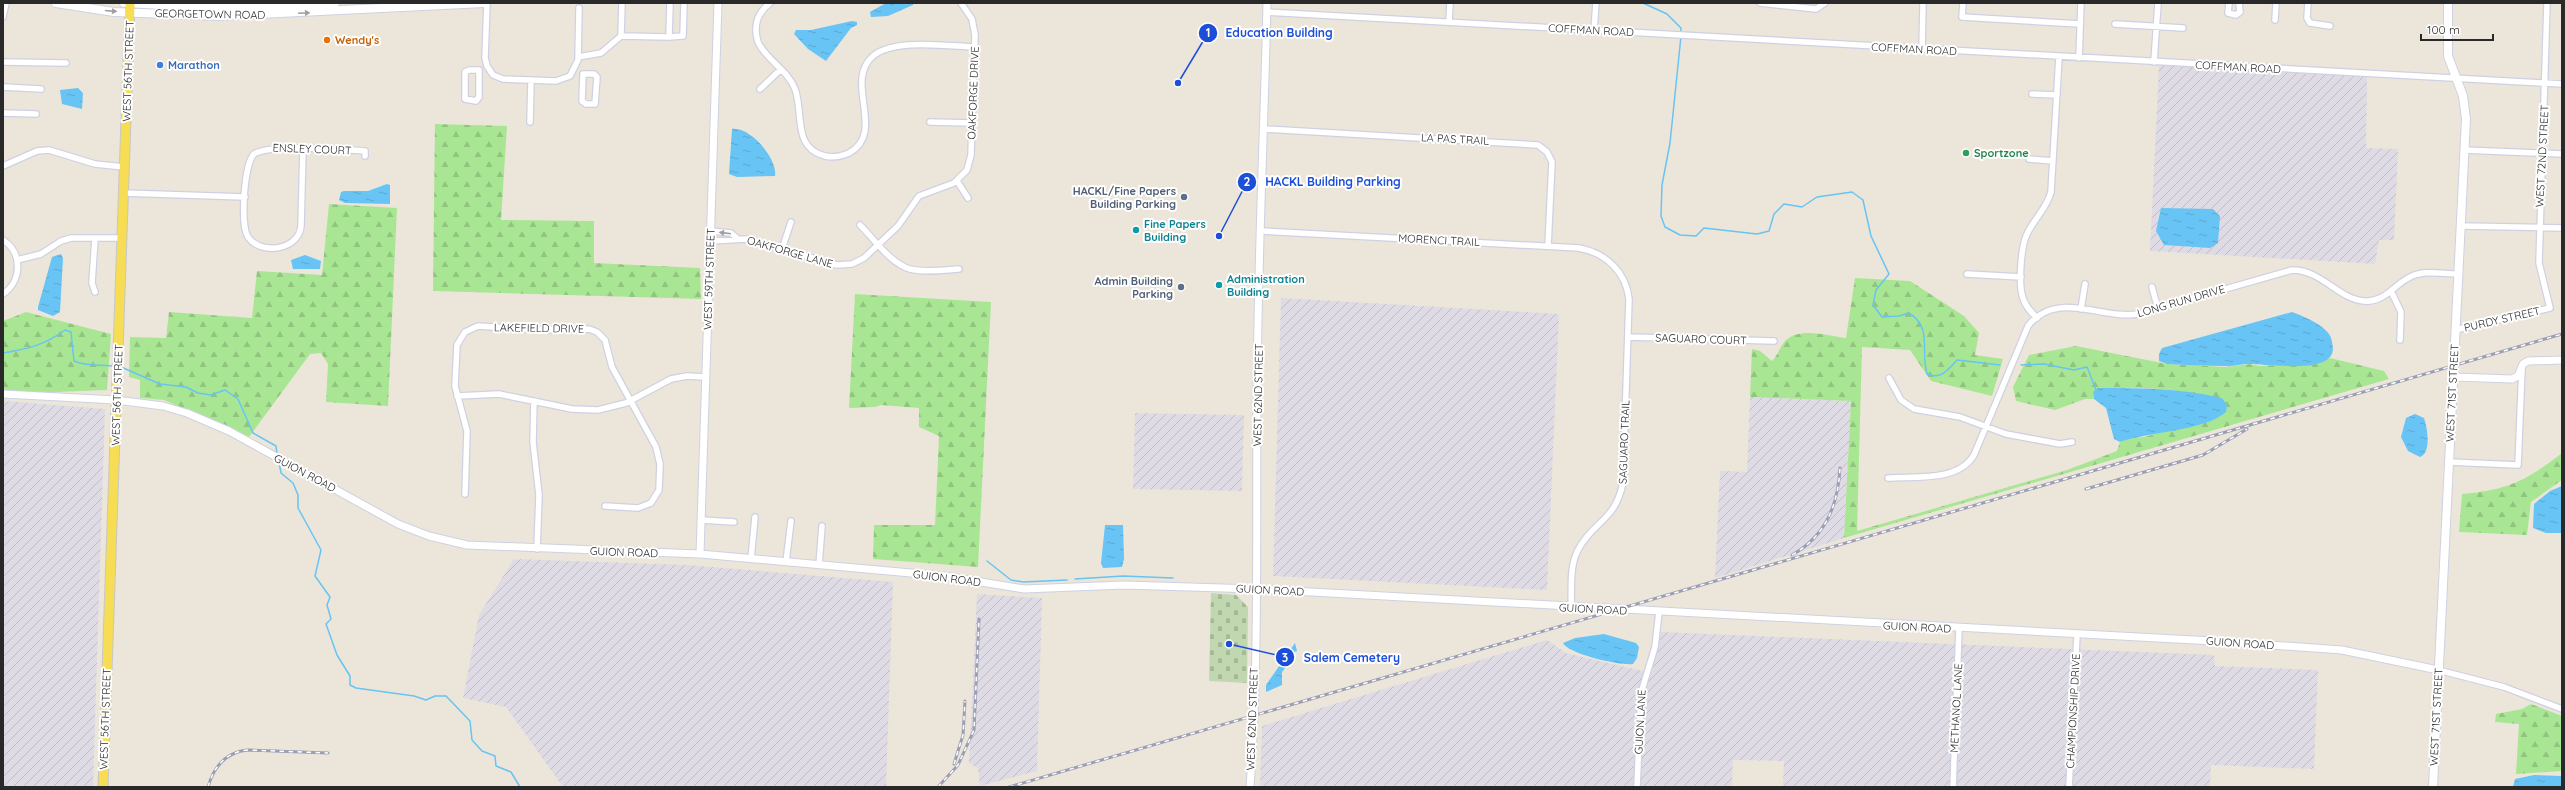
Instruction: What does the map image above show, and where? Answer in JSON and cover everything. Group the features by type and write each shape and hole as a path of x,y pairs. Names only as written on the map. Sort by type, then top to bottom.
{"main road":[{"name":"GEORGETOWN ROAD","path":"56,3 223,8 335,3"},
{"name":"GEORGETOWN ROAD","path":"124,3 130,6 243,16 351,7 486,3"},
{"name":"WEST 71ST STREET","path":"2433,787 2465,105 2448,56 2448,3"},
{"name":"WEST 56TH STREET","path":"103,787 130,6"}],"street":[{"path":"3,18 6,3"},
{"path":"486,3 487,67 493,75 500,79 560,80 570,76 575,69 578,57 579,8"},
{"path":"621,36 622,3"},
{"path":"669,37 670,3"},
{"path":"578,57 601,53 621,36 683,36 684,3"},
{"name":"WEST 59TH STREET","path":"700,554 718,3"},
{"path":"770,3 759,16 756,35 762,50 795,88 800,128 806,142 820,154 837,156 852,151 864,135 866,121 862,78 866,65 873,56 885,50 905,45 974,47"},
{"name":"OAKFORGE DRIVE","path":"957,181 964,175 970,163 974,47 972,19 961,3"},
{"name":"WEST 62ND STREET","path":"1250,787 1253,738 1257,408 1267,3"},
{"path":"1449,22 1450,3"},
{"path":"1594,30 1596,3"},
{"path":"1760,3 1814,9 1822,7 1825,3"},
{"path":"1922,50 1923,3"},
{"path":"1963,3 1962,17 2080,24"},
{"path":"2078,58 2081,3"},
{"path":"2154,62 2158,3"},
{"path":"2229,3 2228,13 2236,16 2240,12 2239,3"},
{"path":"2275,20 2276,3"},
{"path":"2308,3 2307,18 2310,23 2330,26"},
{"name":"WEST 72ND STREET","path":"2547,3 2539,269 2550,308"},
{"name":"COFFMAN ROAD","path":"1267,12 1668,34 1922,50 2562,84"},
{"path":"2115,24 2183,28"},
{"path":"2037,318 2023,299 2021,277 2026,236 2050,198 2059,57"},
{"path":"3,62 66,63"},
{"path":"479,70 478,99 466,100 465,72 487,67"},
{"path":"575,69 583,74 597,76 595,104 586,104 582,101 583,74"},
{"path":"760,89 780,70"},
{"path":"530,122 531,80"},
{"path":"3,88 41,89"},
{"path":"2032,94 2057,95"},
{"path":"3,113 36,114"},
{"path":"930,122 972,123"},
{"name":"LA PAS TRAIL","path":"1264,130 1538,145 1547,152 1552,162 1548,246"},
{"name":"ENSLEY COURT","path":"245,197 247,166 254,154 266,148 365,151 365,156"},
{"path":"123,193 245,197 245,227 248,237 258,245 273,247 290,244 300,232 304,149"},
{"path":"3,166 37,152 49,150 102,165 124,166"},
{"path":"2464,150 2562,154"},
{"path":"2029,160 2053,161"},
{"path":"957,181 968,198"},
{"name":"OAKFORGE LANE","path":"711,241 731,241 737,238 833,264 846,266 860,261 898,226 919,196 957,181"},
{"path":"782,249 791,222"},
{"path":"860,224 898,263 910,269 959,269"},
{"path":"2460,226 2562,228"},
{"path":"711,231 731,233 737,238"},
{"name":"MORENCI TRAIL","path":"1261,231 1548,246 1588,250 1601,255 1613,264"},
{"path":"17,260 41,254 69,238 121,238"},
{"path":"94,238 92,283 95,292"},
{"path":"3,240 11,247 17,260 15,280 3,294"},
{"name":"SAGUARO TRAIL","path":"1571,608 1572,568 1578,550 1611,513 1617,504 1623,486 1628,337 1627,290 1621,274 1613,264"},
{"name":"LONG RUN DRIVE","path":"1888,478 1947,473 1960,470 1974,455 2026,331 2037,318 2058,307 2124,316 2158,309 2292,270 2312,273 2351,297 2361,301 2376,300 2416,274 2458,274"},
{"path":"1967,274 2021,277"},
{"path":"2081,309 2085,284"},
{"path":"2152,287 2158,309"},
{"path":"2390,291 2401,312 2400,340"},
{"name":"PURDY STREET","path":"2455,330 2550,308"},
{"name":"LAKEFIELD DRIVE","path":"457,396 455,383 458,343 465,332 474,327 587,329 595,331 605,340 612,367 654,443 659,458 659,490 652,502 638,508 605,506"},
{"name":"SAGUARO COURT","path":"1628,337 1774,342"},
{"path":"2453,377 2512,380 2518,376 2522,364 2528,361 2562,360"},
{"path":"2449,462 2518,465 2522,364"},
{"path":"464,494 467,431 457,396 492,394 587,410 609,408 630,401 672,379 687,376 705,377"},
{"path":"1889,378 1896,395 1908,406 1960,417 1986,428 2006,434 2060,444 2072,442"},
{"name":"GUION ROAD","path":"3,394 116,400 163,406 187,413 218,426 398,524 424,535 467,545 537,549 700,554 955,578 1024,589 1119,585 1256,589 1571,608 2077,634 2333,649 2438,670 2500,685 2562,709"},
{"path":"534,401 533,442 539,500 537,549"},
{"path":"751,559 755,517"},
{"path":"701,520 734,522"},
{"path":"786,562 791,521"},
{"path":"819,565 822,526"},
{"name":"GUION LANE","path":"1637,787 1641,693 1655,647 1659,612"},
{"name":"METHANOL LANE","path":"1952,787 1960,629"},
{"name":"CHAMPIONSHIP DRIVE","path":"2069,787 2077,634"}],"shaded area":[{"path":"2159,65 2367,76 2366,148 2398,149 2394,240 2379,240 2375,264 2150,251"},
{"path":"1281,298 1559,314 1547,590 1273,576"},
{"path":"1750,397 1851,401 1844,538 1715,578 1720,471 1747,472"},
{"path":"3,401 105,409 93,787 3,787"},
{"path":"1135,413 1244,415 1242,491 1133,489"},
{"path":"514,559 688,565 893,582 886,787 563,787 506,707 463,698 479,615"},
{"path":"977,594 1042,598 1037,771 980,786 978,768 969,763"},
{"path":"1661,632 2214,655 2215,666 2318,670 2314,769 2211,765 2210,787 1783,787 1784,761 1733,760 1732,787 1260,787 1262,726 1547,640 1566,653 1651,673"}],"green space":[{"path":"435,124 507,126 501,220 594,221 594,263 700,268 701,299 433,291"},
{"path":"329,204 397,208 388,406 326,402 328,364 321,353 310,354 249,437 164,400 140,398 140,380 129,377 130,337 166,338 169,312 252,318 257,271 322,275"},
{"path":"1855,278 1910,281 1964,316 1979,333 1975,355 2003,359 1992,396 1931,381 1910,350 1862,347 1857,531 2067,470 2117,451 2120,442 2131,438 2144,437 2221,416 2212,396 2152,388 2107,389 2093,392 2094,399 2085,399 2055,410 2016,401 2013,387 2029,355 2076,346 2167,364 2227,367 2250,364 2260,366 2320,362 2330,358 2384,371 2389,379 1844,538 1851,401 1750,397 1752,349 1760,351 1772,361 1785,341 1791,336 1814,333 1846,338"},
{"path":"855,294 991,302 978,567 873,559 874,525 935,525 939,436 919,427 919,408 881,405 875,407 849,408"},
{"path":"26,312 111,334 107,390 3,394 3,321"},
{"path":"2562,453 2562,480 2531,502 2527,535 2459,532 2462,494 2504,487 2538,471"},
{"path":"1211,593 1236,595 1248,607 1247,683 1209,681"},
{"path":"2531,704 2562,716 2562,771 2516,774 2519,724 2495,722 2496,714 2522,709"}],"water":[{"path":"886,3 913,3 913,5 888,16 871,17 870,12"},
{"path":"852,21 857,22 857,25 851,28 826,61 808,49 794,34 796,30 811,30"},
{"path":"78,88 83,93 82,109 62,104 60,90"},
{"path":"732,129 739,129 747,133 761,145 772,161 775,169 775,176 737,177 729,174"},
{"path":"387,184 390,185 390,204 345,203 339,200 341,192 344,191 368,191"},
{"path":"2161,208 2213,209 2220,216 2218,243 2210,248 2164,245 2156,231"},
{"path":"61,254 63,258 60,312 53,316 38,310 38,307 52,257"},
{"path":"305,255 321,261 320,269 293,269 291,260"},
{"path":"2292,312 2316,323 2331,337 2333,351 2330,357 2324,362 2304,366 2249,364 2228,366 2167,364 2159,361 2159,354 2162,348"},
{"path":"2098,388 2160,389 2192,392 2222,398 2227,405 2226,412 2217,418 2190,427 2120,442 2114,439 2106,408 2094,399 2093,392"},
{"path":"2415,414 2424,418 2428,439 2424,455 2420,457 2408,451 2401,437 2406,418"},
{"path":"2562,486 2562,533 2546,533 2533,528 2534,504 2550,491"},
{"path":"1105,525 1123,525 1124,559 1122,567 1103,568 1101,563"},
{"path":"1604,634 1636,643 1639,647 1637,658 1633,664 1607,661 1584,655 1567,647 1563,643 1575,638"},
{"path":"1295,643 1297,651 1289,655 1287,658 1282,672 1282,685 1266,692 1266,685"},
{"path":"2534,775 2562,776 2562,787 2513,787 2515,779"}],"waterway":[{"path":"1643,3 1667,14 1681,28 1681,32"},
{"path":"1681,36 1670,143 1662,185 1661,216 1665,227 1680,235 1696,236 1704,228 1757,234 1769,231 1774,214 1784,204 1802,207 1817,197 1852,192 1863,200 1871,236 1889,274 1876,290 1873,305 1882,317 1899,316 1909,313 1921,325 1927,374 1932,376 1940,375 1957,360 2000,365"},
{"path":"3,353 36,346 65,330 71,332 74,361 89,365 113,366"},
{"path":"2021,365 2044,364 2074,370 2087,367 2096,390"},
{"path":"121,367 160,384 186,387 198,393 211,395 225,390 238,399 253,433 276,446 277,454"},
{"path":"279,462 281,473 293,483 298,495 298,508 321,550 315,576 330,597 327,605 331,619 326,624 337,655 350,676 350,685 356,688 414,696 426,700 435,696 446,696 470,721 472,740 482,751 495,756 496,766 511,772 520,787"},
{"path":"987,561 1011,580 1023,582 1067,580"},
{"path":"1075,579 1123,576 1173,578"}],"railway":[{"path":"1009,787 2562,334"},
{"path":"2086,489 2203,455 2247,429"},
{"path":"1792,555 1814,539 1822,529 1833,507 1839,482 1840,468"},
{"path":"938,787 958,765 974,730 979,619"},
{"path":"954,764 963,735 965,701"},
{"path":"208,787 217,767 222,761 240,751 328,753"}],"place":[{"name":"Wendy's","path":"327,40"},
{"name":"Marathon","path":"160,65"},
{"name":"Education Building","path":"1178,83"},
{"name":"Sportzone","path":"1966,153"},
{"name":"HACKL/Fine Papers Building Parking","path":"1184,197"},
{"name":"Fine Papers Building","path":"1136,230"},
{"name":"HACKL Building Parking","path":"1219,236"},
{"name":"Administration Building","path":"1219,285"},
{"name":"Admin Building Parking","path":"1181,287"},
{"name":"Salem Cemetery","path":"1229,644"}]}
